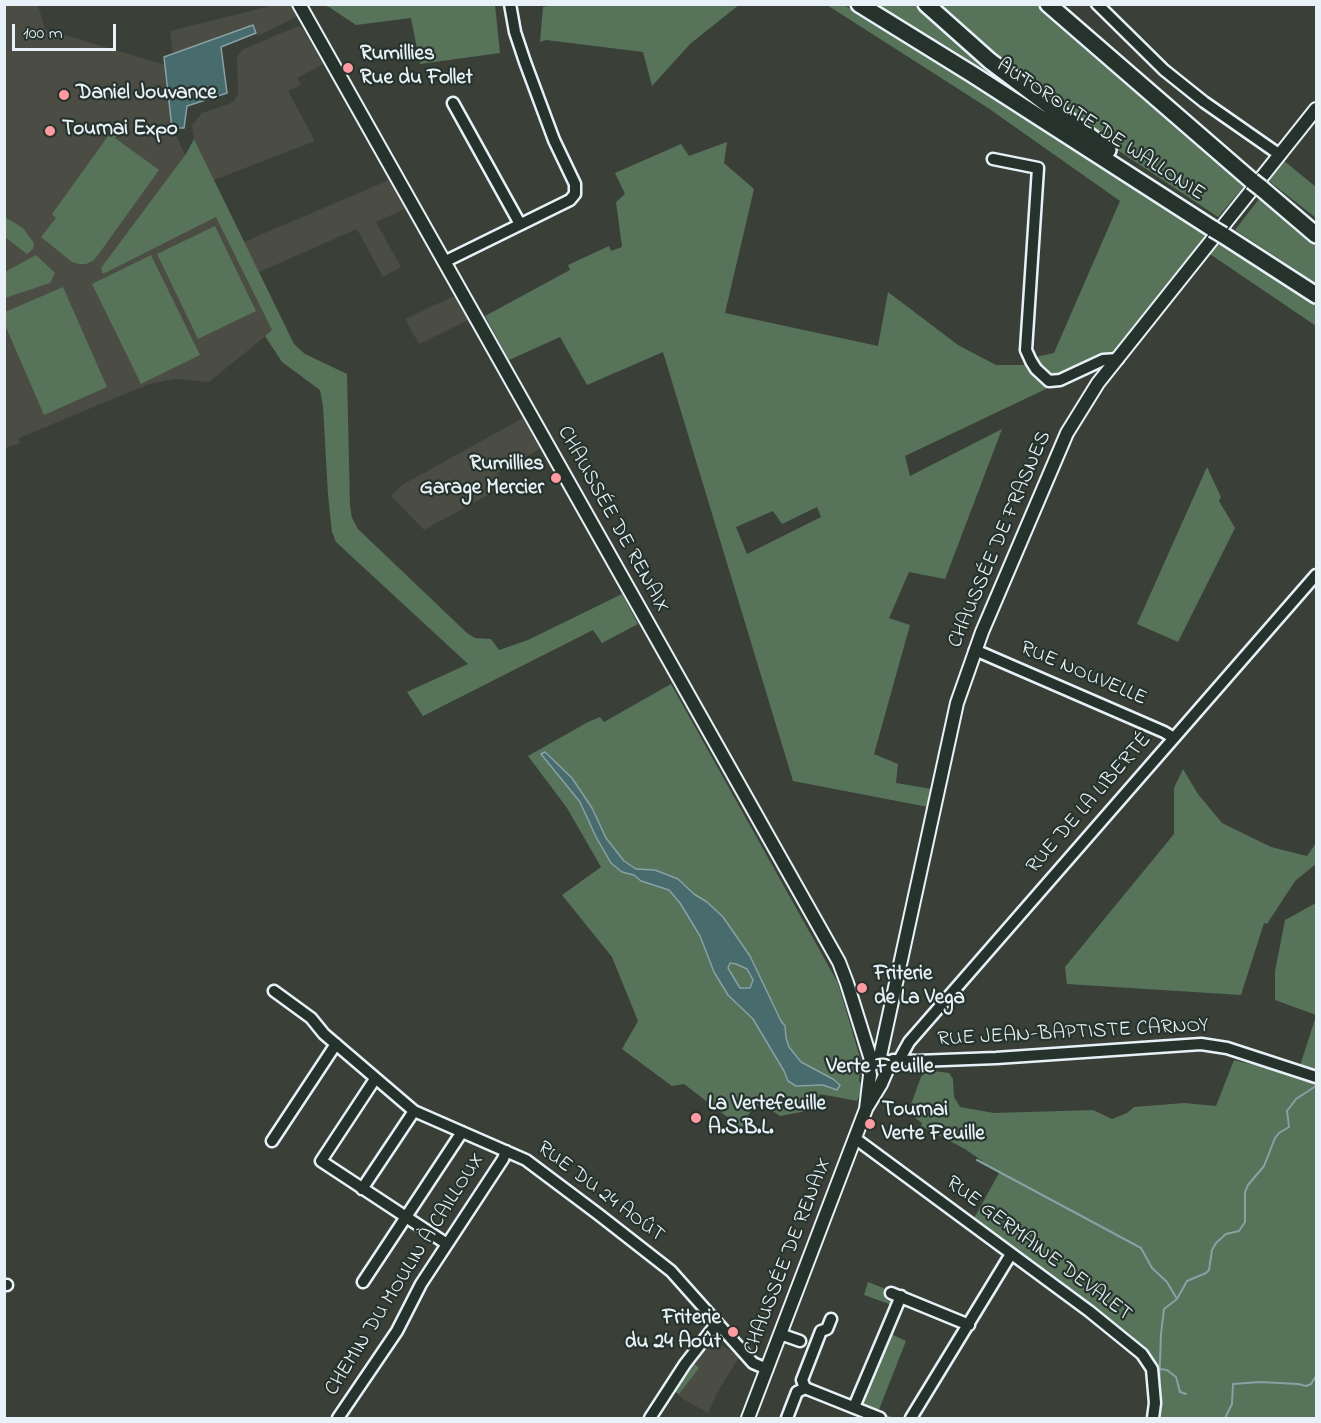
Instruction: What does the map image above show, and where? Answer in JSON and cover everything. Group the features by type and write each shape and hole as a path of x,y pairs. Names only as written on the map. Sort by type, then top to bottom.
{"highway":[{"name":"AUTOROUTE DE WALLONIE","path":"859,4 1317,296"},
{"path":"926,4 990,61 1144,175 1170,201"},
{"path":"1048,4 1317,235"},
{"path":"1063,4 1107,55"}],"main road":[{"name":"CHAUSSÉE DE RENAIX","path":"299,4 839,962 863,1030 867,1051 879,1068 866,1109 748,1419"},
{"name":"CHAUSSÉE DE FRASNES","path":"879,1068 887,1018 957,703 975,650 1069,429 1098,383 1317,109"},
{"path":"863,1030 872,1033 879,1031 887,1018"}],"street":[{"path":"444,262 570,200 575,194 575,184 554,140 515,32 510,4"},
{"path":"1097,4 1164,69 1204,102 1280,155"},
{"path":"453,103 520,224"},
{"path":"993,159 1038,168 1026,350 1030,361 1049,381 1060,380 1103,360 1118,359"},
{"name":"RUE DE LA LIBERTÉ","path":"898,1062 909,1042 1317,575"},
{"name":"RUE NOUVELLE","path":"975,650 1174,738"},
{"name":"RUE DU 24 AOÛT","path":"274,991 311,1018 336,1044 414,1111 526,1160 543,1172 671,1271 753,1363 766,1370"},
{"path":"272,1141 336,1044"},
{"name":"RUE JEAN-BAPTISTE CARNOY","path":"898,1062 996,1058 1201,1044 1227,1048 1317,1077"},
{"path":"879,1068 898,1062"},
{"path":"375,1079 321,1161 447,1245"},
{"path":"362,1189 414,1111"},
{"path":"363,1282 462,1132"},
{"name":"RUE GERMAINE DEVALET","path":"854,1140 860,1142 1089,1311 1148,1360 1154,1378 1153,1419"},
{"name":"CHEMIN DU MOULIN À CAILLOUX","path":"338,1419 398,1331 421,1284 506,1151"},
{"path":"911,1419 1011,1254"},
{"path":"854,1407 896,1294 969,1325"},
{"path":"805,1389 802,1380 813,1346 821,1331 827,1329 831,1319"},
{"path":"650,1419 679,1372 717,1323"},
{"path":"780,1334 800,1341"},
{"path":"787,1419 797,1392 805,1389 880,1419"}],"shaded area":[{"path":"5,5 38,5 45,29 165,65 172,128 273,330 209,382 175,379 149,384 19,438 20,443 5,448"},
{"path":"275,5 292,5 297,14 296,17 258,36 253,26 173,54 170,31"},
{"path":"298,26 303,29 323,64 297,78 301,85 288,91 315,141 214,180 194,139 192,125 202,113 235,100 238,94 237,57 242,50"},
{"path":"389,180 405,209 376,222 401,267 383,277 357,229 259,272 244,242"},
{"path":"454,296 468,320 419,344 405,319"},
{"path":"523,418 540,449 497,473 504,486 424,530 391,496 402,485"},
{"path":"710,1337 739,1357 718,1391 708,1413 683,1399 672,1389"}],"green space":[{"path":"322,5 495,5 500,53 420,64 411,18 356,25 329,7"},
{"path":"553,5 739,5 690,44 652,86 643,52 546,40 540,42 543,7"},
{"path":"827,5 844,5 914,46 1199,230 1208,239 1114,353 1054,376 1036,357 1054,353 1120,201 988,108"},
{"path":"870,5 915,5 959,44 1061,123"},
{"path":"933,5 1038,5 1245,185 1218,217 1083,127 989,54"},
{"path":"116,125 121,129 115,138 159,170 93,261 86,264 72,262 41,237 56,218 52,214"},
{"path":"194,139 294,344 305,354 347,374 350,506 352,518 358,529 467,633 475,638 491,639 499,650 528,640 622,594 638,624 602,643 593,630 423,716 407,692 468,664 336,542 332,532 328,495 320,390 282,362 265,336 272,330 216,217 103,274 101,268 186,154"},
{"path":"727,142 724,163 754,189 725,313 878,346 888,292 958,345 996,365 1029,365 1050,387 905,456 910,476 1002,429 945,579 909,572 889,618 910,625 874,754 898,764 896,783 932,789 928,807 793,781 663,352 587,385 560,337 509,360 485,316 570,270 568,265 609,246 611,251 622,247 616,202 625,194 615,173 681,144 689,156","holes":["817,507 821,517 747,554 736,527 773,511 782,524"]},
{"path":"1283,160 1316,187 1316,218 1269,181"},
{"path":"1259,199 1316,244 1316,283 1235,230"},
{"path":"5,217 23,228 34,243 33,249 27,254 5,237"},
{"path":"215,226 256,311 198,339 157,254"},
{"path":"1214,238 1316,306 1316,326 1204,250"},
{"path":"36,255 55,273 50,283 5,298 5,272"},
{"path":"151,255 200,355 141,384 92,284"},
{"path":"63,287 107,387 44,415 5,325 5,312"},
{"path":"1207,467 1221,497 1219,501 1235,528 1178,642 1137,624"},
{"path":"671,684 838,983 861,1061 859,1081 863,1087 857,1101 820,1094 812,1110 780,1116 765,1106 755,1106 748,1115 743,1129 684,1084 672,1086 622,1049 638,1021 612,957 562,895 601,867 567,808 528,756 588,722 600,717 604,722"},
{"path":"1183,769 1198,794 1222,823 1271,847 1307,856 1316,843 1316,864 1295,881 1267,924 1264,923 1241,995 1067,984 1065,967 1174,834 1174,788"},
{"path":"1316,903 1316,1015 1275,1000 1275,971 1285,920"},
{"path":"1316,1016 1316,1076 1299,1069"},
{"path":"1234,1060 1316,1080 1316,1418 1152,1418 1155,1369 973,1220 999,1173 965,1149 921,1126 922,1123 910,1114 909,1110 921,1077 926,1070 949,1073 953,1079 954,1097 960,1107 994,1113 1093,1110 1112,1119 1127,1113 1134,1107 1184,1103 1216,1106"},
{"path":"868,1282 891,1291 894,1299 892,1305 864,1295"},
{"path":"889,1333 906,1341 878,1412 895,1418 887,1418 866,1410 861,1404"},
{"path":"691,1361 699,1368 679,1394 672,1389"}],"water":[{"path":"253,25 256,33 221,47 227,93 187,106 184,128 172,128 164,57"},
{"path":"545,752 572,778 592,808 606,838 624,861 636,869 655,870 678,879 723,917 750,956 785,1026 789,1047 801,1062 840,1085 837,1090 823,1085 796,1086 788,1081 753,1019 728,995 714,972 700,936 680,903 669,890 641,881 634,875 622,872 611,863 580,802 541,754","holes":["730,963 747,969 753,980 750,988 740,988 728,968"]}],"waterway":[{"path":"1159,1386 1164,1309 1177,1299 1187,1281 1209,1270 1212,1250 1216,1243 1226,1234 1239,1231 1245,1222 1245,1192 1264,1166 1275,1138 1289,1127 1287,1111 1296,1099 1316,1086"},
{"path":"977,1160 1141,1248 1152,1268 1167,1282 1177,1299"},
{"path":"1160,1369 1167,1370 1176,1377 1180,1392 1186,1394"},
{"path":"1225,1418 1232,1404 1233,1384 1260,1382 1306,1386 1311,1384 1316,1376"}],"place":[{"name":"Rumillies Rue du Follet","path":"348,68"},
{"name":"Daniel Jouvance","path":"64,95"},
{"name":"Tournai Expo","path":"50,131"},
{"name":"Rumillies Garage Mercier","path":"556,478"},
{"name":"Friterie de La Vega","path":"862,988"},
{"name":"La Vertefeuille A.S.B.L.","path":"696,1118"},
{"name":"Tournai Verte Feuille","path":"870,1124"},
{"name":"Friterie du 24 Août","path":"733,1332"}],"district":[{"name":"Verte Feuille","path":"880,1068"}]}
